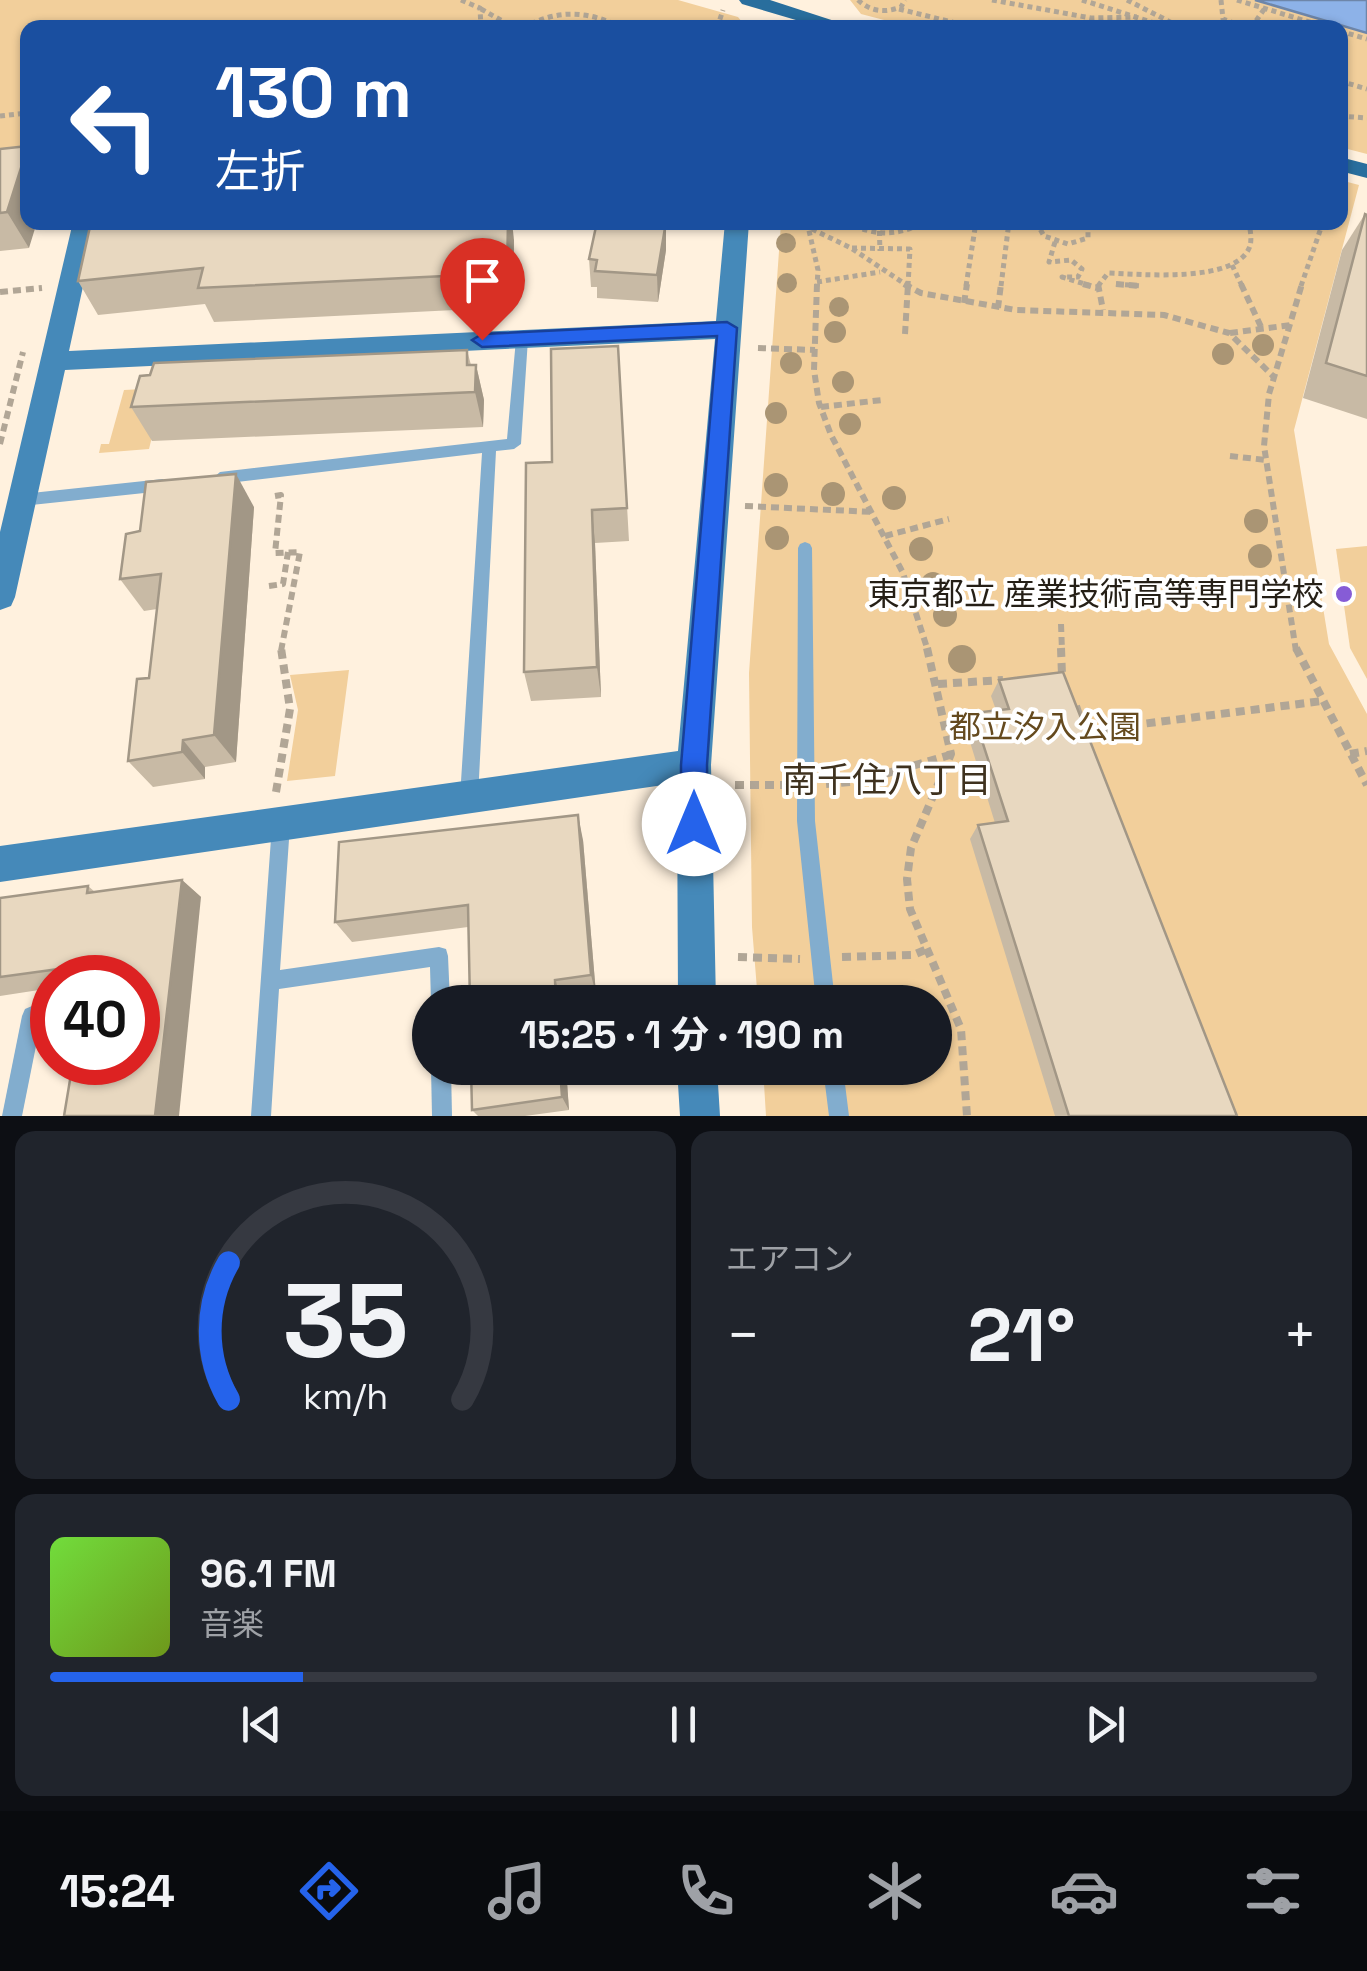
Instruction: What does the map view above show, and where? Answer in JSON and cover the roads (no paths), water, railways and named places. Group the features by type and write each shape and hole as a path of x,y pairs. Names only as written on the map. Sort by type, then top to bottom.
{"main road":[{"path":"749,0 800,14"},
{"path":"730,5 800,14"}],"street":[{"path":"0,597 83,230"},
{"path":"697,985 694,765 736,230"},
{"path":"53,361 727,328"},
{"path":"0,864 278,812 469,798 694,765"},
{"path":"699,1085 700,1116"}],"lane":[{"path":"197,481 514,444 522,339"},
{"path":"469,798 489,448"},
{"path":"22,500 178,483"},
{"path":"805,548 806,784 824,985"},
{"path":"261,1116 278,812"},
{"path":"271,981 439,956 440,985"},
{"path":"12,1116 30,1026"},
{"path":"441,1085 442,1116"},
{"path":"836,1085 839,1116"}],"water":[{"path":"1255,0 1367,0 1367,33 1348,27 1348,20 1323,20"}],"place":[{"name":"東京都立 産業技術高等専門学校","path":"1344,594"}],"district":[{"name":"南千住八丁目","path":"887,780"}],"park label":[{"name":"都立汐入公園","path":"1045,727"}]}
